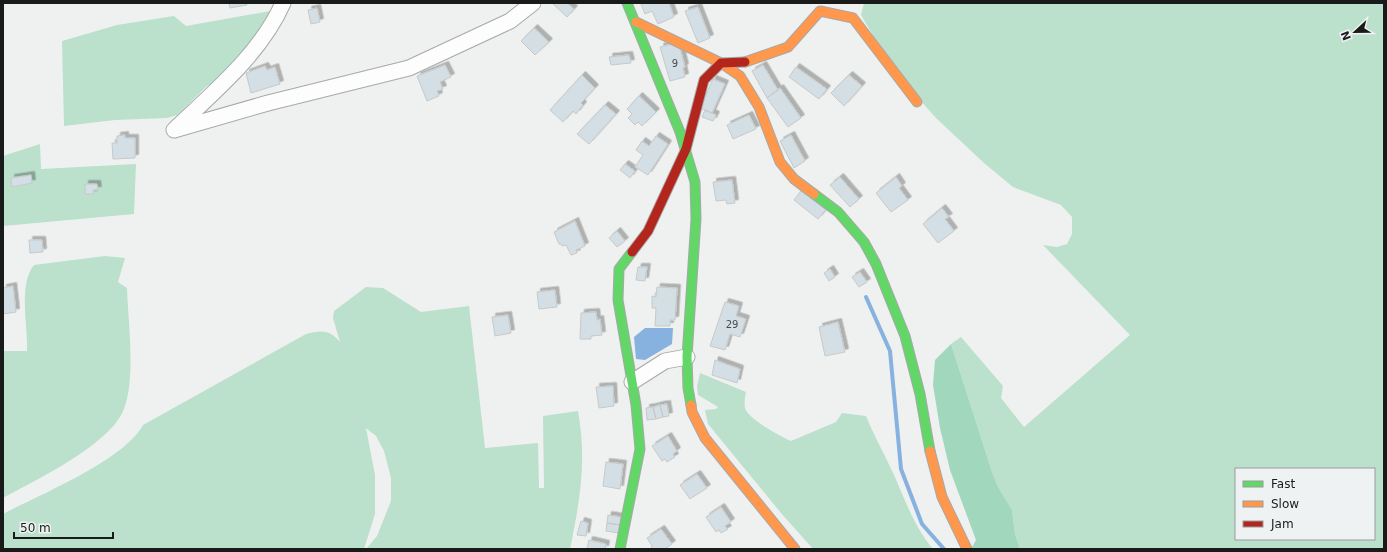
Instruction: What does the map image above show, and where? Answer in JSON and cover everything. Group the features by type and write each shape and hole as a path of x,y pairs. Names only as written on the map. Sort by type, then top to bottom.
{"street":[{"path":"283,3 265,36 236,68 174,130 268,103 409,68 510,21 533,3"},
{"path":"627,3 636,22 686,149 695,182 696,214 687,357 690,404 698,426 725,463 795,549"},
{"path":"620,549 640,449 632,382 618,300 619,269 648,232 686,149 704,80 721,64 745,62 788,47 820,11 853,18 917,102"},
{"path":"636,22 721,64 740,76 759,107 780,162 794,178 838,212 864,242 876,264 905,336 920,394 927,439 942,497 967,549"},
{"path":"632,382 664,360 687,357"}],"green space":[{"path":"864,3 1384,3 1384,549 1020,549 1015,534 1012,510 998,487 992,472 951,344 961,337 1003,386 1001,398 1024,427 1130,335 1043,245 1057,247 1067,244 1072,234 1072,217 1061,205 1013,187 984,163 936,118 894,71 861,15"},
{"path":"276,10 262,30 217,82 207,86 177,115 167,118 115,120 64,126 62,41 117,25 174,16 186,26"},
{"path":"40,144 41,169 136,164 134,214 3,226 3,156"},
{"path":"105,256 125,258 118,282 127,288 130,333 130,381 124,409 116,422 89,448 71,460 3,498 3,351 27,351 25,294 29,273 34,265"},
{"path":"366,287 383,288 421,312 469,306 485,448 538,443 539,488 544,488 543,416 578,411 581,429 582,464 577,514 570,549 366,549 377,536 391,501 391,478 384,451 376,436 366,428 375,475 375,514 364,549 3,549 3,514 59,487 100,464 133,438 143,425 306,334 325,332 333,335 340,342 333,318 334,311"},
{"path":"951,344 992,472 998,487 1012,510 1015,534 1020,549 971,549 976,540 950,470 940,428 933,385 935,360"},
{"path":"700,373 746,392 745,408 747,412 765,427 791,441 836,422 842,413 866,416 911,514 933,549 813,549 781,513 708,424 705,410 716,409 718,407 698,395 697,386"}],"water":[{"path":"645,328 673,328 672,344 645,360 636,359 634,337"}],"building":[{"path":"229,3 246,3 247,5 230,8"},
{"path":"552,3 567,3 574,9 567,17"},
{"path":"669,3 674,17 658,24 652,11 645,14 641,4"},
{"path":"698,7 710,38 698,43 685,11"},
{"path":"317,8 320,22 311,24 308,10"},
{"path":"534,28 549,42 535,55 521,41"},
{"path":"676,43 680,48 685,67 683,68 685,77 670,81 660,47"},
{"path":"629,55 631,63 611,65 609,57"},
{"path":"445,65 451,77 440,82 443,89 437,91 439,96 427,101 417,76"},
{"path":"763,65 778,90 767,98 752,71"},
{"path":"265,66 267,70 275,67 280,84 251,93 246,73"},
{"path":"796,67 827,89 819,99 789,77"},
{"path":"582,75 595,88 581,103 583,105 576,114 573,111 563,122 550,110"},
{"path":"849,75 862,86 844,106 831,93"},
{"path":"713,79 725,84 712,113 700,108"},
{"path":"780,88 801,118 788,127 767,98"},
{"path":"639,96 656,112 642,126 638,122 635,125 628,118 632,114 627,109"},
{"path":"605,105 616,114 589,144 577,134"},
{"path":"705,110 716,115 713,121 702,117"},
{"path":"749,115 756,129 733,139 727,125"},
{"path":"125,135 125,138 135,138 135,158 113,159 112,143 117,143 117,136"},
{"path":"791,135 805,161 794,168 780,141"},
{"path":"656,136 668,144 648,175 635,167 643,155 636,150 642,141 649,146"},
{"path":"625,164 635,171 630,178 620,170"},
{"path":"31,175 32,183 12,187 11,178"},
{"path":"840,177 859,199 850,207 830,185"},
{"path":"896,177 902,186 899,188 908,200 891,212 876,193"},
{"path":"732,180 735,203 727,204 726,200 716,201 713,182"},
{"path":"85,184 97,184 98,190 93,190 94,194 85,194"},
{"path":"803,188 827,208 818,219 794,200"},
{"path":"942,208 949,217 945,219 954,231 938,243 923,224"},
{"path":"575,221 585,246 576,250 577,253 571,255 566,245 562,246 559,244 554,232"},
{"path":"617,231 625,241 617,247 609,238"},
{"path":"29,240 42,240 43,252 30,253"},
{"path":"638,267 647,267 645,281 636,280"},
{"path":"830,269 835,277 829,281 824,273"},
{"path":"860,272 867,282 859,287 852,277"},
{"path":"13,286 16,312 3,314 3,288"},
{"path":"657,287 677,288 675,320 670,320 670,326 655,326 656,308 652,308 652,296 656,297"},
{"path":"555,290 557,307 539,309 537,292"},
{"path":"725,302 739,306 736,316 746,319 740,337 730,334 725,350 710,346"},
{"path":"596,312 597,320 600,319 602,335 591,336 591,339 580,339 581,313"},
{"path":"508,315 511,333 495,336 492,317"},
{"path":"838,322 845,352 825,356 819,327"},
{"path":"715,360 740,369 737,383 712,375"},
{"path":"613,386 614,406 599,408 596,387"},
{"path":"667,404 669,416 663,417 660,405"},
{"path":"660,405 663,417 656,419 653,407"},
{"path":"653,407 656,419 647,420 646,408"},
{"path":"668,436 677,451 673,454 675,457 667,462 665,459 662,461 652,446"},
{"path":"606,462 623,464 620,489 603,486"},
{"path":"697,474 707,488 690,499 680,485"},
{"path":"721,507 731,522 725,526 728,529 721,533 719,530 716,532 706,517"},
{"path":"608,515 621,517 620,525 607,523"},
{"path":"581,521 588,523 586,536 577,535"},
{"path":"607,523 620,525 619,533 606,531"},
{"path":"661,529 672,544 665,549 651,549 652,546 647,538"},
{"path":"589,540 606,544 605,549 587,549"}],"waterway":[{"path":"866,297 890,351 901,469 922,524 944,549"}],"traffic: fast":[{"path":"627,3 680,132 695,182 696,219 687,357 688,388 691,405"},
{"path":"814,194 838,212 864,242 876,264 905,336 920,394 930,451"},
{"path":"620,549 640,449 636,405 618,300 619,269 632,252"}],"traffic: slow":[{"path":"745,62 788,47 820,11 853,18 917,102"},
{"path":"636,22 721,63 740,76 759,107 780,162 794,179 814,194"},
{"path":"691,405 692,412 705,438 795,549"},
{"path":"930,451 942,497 967,549"}],"traffic: jam":[{"path":"632,252 648,231 686,149 704,80 721,63 745,62"}]}
